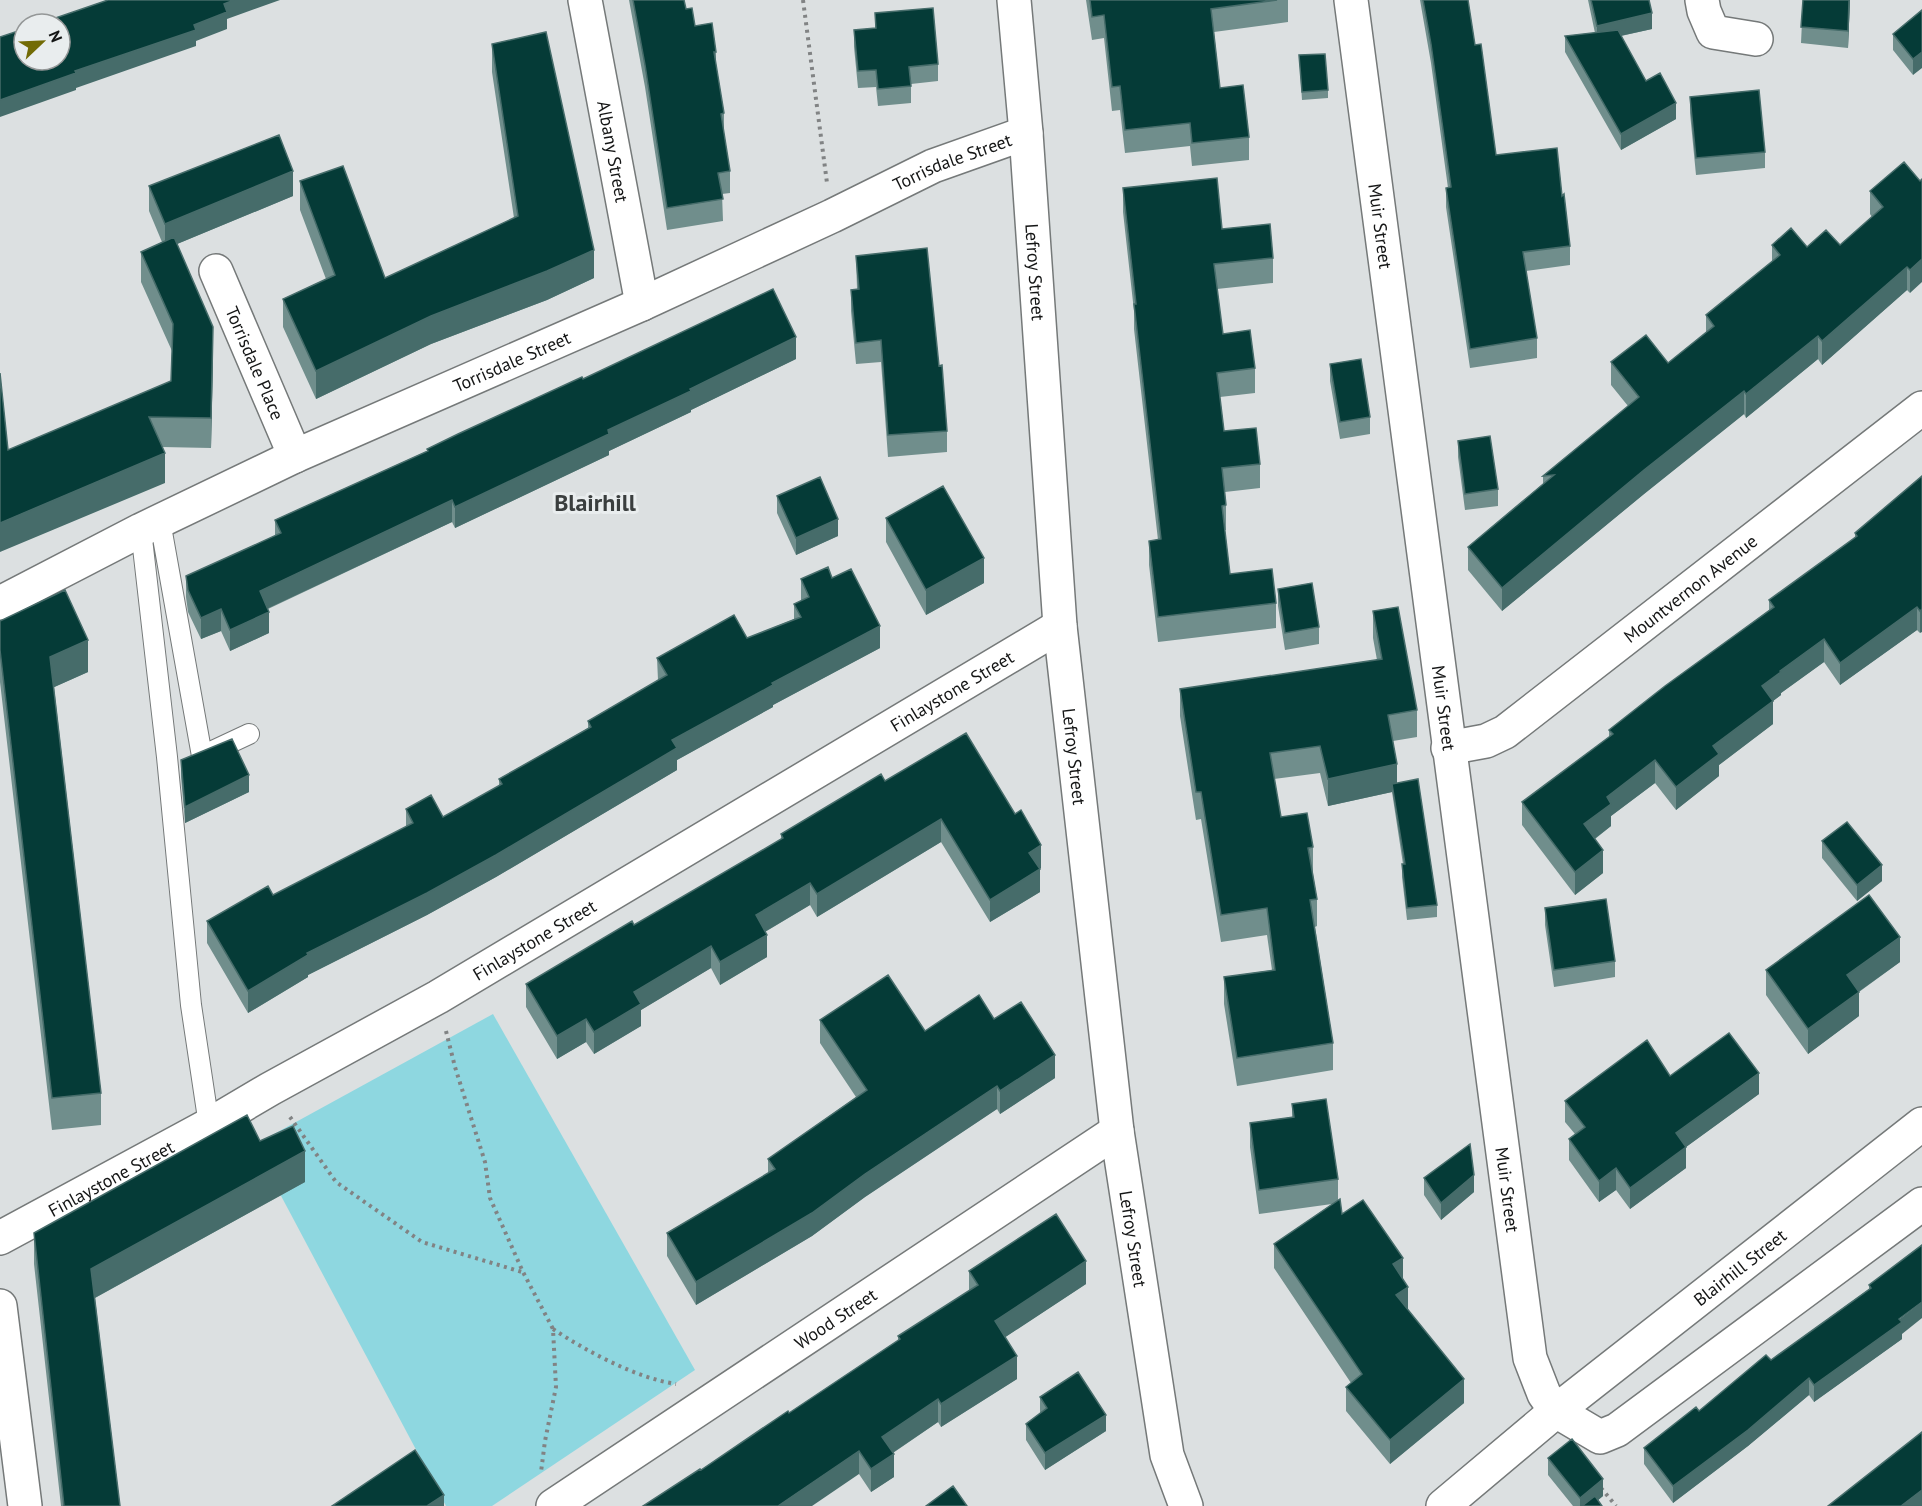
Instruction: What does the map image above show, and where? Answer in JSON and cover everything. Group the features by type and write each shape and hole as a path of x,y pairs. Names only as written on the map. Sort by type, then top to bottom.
{"street":[{"name":"Albany Street","path":"585,0 642,304"},
{"name":"Lefroy Street","path":"1014,0 1026,133 1060,626 1117,1131 1167,1455 1186,1506"},
{"name":"Muir Street","path":"1351,0 1530,1358 1544,1394 1556,1411"},
{"path":"1702,0 1713,32 1756,39"},
{"name":"Torrisdale Street","path":"0,603 150,525 295,456 642,304 832,216 933,166 1026,133"},
{"name":"Torrisdale Place","path":"216,271 295,456"},
{"name":"Mountvernon Avenue","path":"1448,748 1486,741 1504,732 1922,408"},
{"name":"Finlaystone Street","path":"0,1238 438,998 1060,626"},
{"name":"Blairhill Street","path":"1443,1506 1556,1411 1922,1124"},
{"name":"Wood Street","path":"554,1506 1117,1131"},
{"path":"1556,1411 1600,1437 1617,1430 1922,1204"},
{"path":"0,1306 25,1506"}],"lane":[{"path":"150,525 202,756 249,734"},
{"path":"150,525 167,758 191,1005 209,1125"}],"path":[{"path":"803,0 832,216"},
{"path":"438,998 455,1067 485,1162 490,1198 523,1272 553,1329 556,1387 541,1474"},
{"path":"270,1089 336,1182 422,1242 523,1272"},
{"path":"553,1329 586,1351 672,1384 730,1389"}],"shaded area":[{"path":"493,1014 695,1370 492,1506 446,1506 254,1145"}],"building":[{"path":"108,0 234,0 224,4 227,12 194,25 196,30 75,71 76,73 0,100 0,37 12,33 12,72 72,72 72,12"},
{"path":"633,0 684,0 686,9 692,8 695,26 712,23 716,52 714,52 724,113 721,114 730,171 718,173 723,199 667,208"},
{"path":"1090,0 1277,0 1211,9 1220,88 1243,85 1249,137 1192,143 1190,123 1125,130 1120,86 1112,87 1104,15 1092,17"},
{"path":"1423,0 1468,0 1475,45 1481,44 1496,155 1557,148 1570,246 1523,252 1537,338 1470,349 1446,188 1451,187"},
{"path":"1591,0 1649,0 1652,13 1597,26"},
{"path":"1803,0 1849,0 1848,31 1801,27"},
{"path":"933,8 938,64 909,67 911,86 878,89 876,70 858,71 854,30 876,28 875,13"},
{"path":"1922,10 1922,52 1913,59 1893,34"},
{"path":"1618,30 1646,81 1660,73 1676,103 1621,134 1565,36"},
{"path":"546,32 594,250 547,271 431,316 316,371 283,299 335,275 300,181 343,166 385,278 518,216 492,44"},
{"path":"1325,54 1328,90 1302,92 1299,55"},
{"path":"1759,90 1765,152 1696,158 1690,97"},
{"path":"279,135 293,171 165,224 149,186"},
{"path":"1904,162 1920,181 1922,179 1922,259 1910,270 1907,267 1822,341 1818,336 1746,394 1744,391 1644,470 1502,588 1468,547 1554,475 1543,476 1639,397 1611,362 1646,335 1668,363 1714,326 1706,315 1780,255 1772,245 1791,228 1807,247 1826,230 1840,245 1883,207 1870,191"},
{"path":"1217,178 1222,229 1270,224 1273,258 1214,264 1223,334 1250,330 1255,368 1217,373 1224,431 1256,428 1260,464 1222,468 1226,505 1222,506 1230,574 1272,569 1276,603 1158,617 1149,541 1161,539 1123,188"},
{"path":"174,237 213,327 211,418 149,417 165,453 0,523 0,373 8,450 171,381 173,324 141,252"},
{"path":"927,248 939,366 942,365 947,431 888,435 881,340 856,343 851,290 859,289 856,256"},
{"path":"773,289 796,337 690,389 691,391 608,430 609,434 455,507 452,500 260,591 269,612 230,630 221,609 201,618 188,590 186,576 281,533 275,520"},
{"path":"1361,359 1370,417 1340,422 1330,364"},
{"path":"1490,436 1498,489 1465,494 1458,441"},
{"path":"1922,476 1922,609 1920,611 1917,607 1840,663 1824,639 1762,686 1773,701 1713,746 1719,754 1676,787 1655,760 1607,797 1611,804 1584,824 1603,850 1575,872 1522,802 1613,734 1609,730 1665,686 1774,607 1769,600 1857,536 1855,533"},
{"path":"820,477 838,519 796,538 777,496"},
{"path":"943,486 984,558 926,590 886,518"},
{"path":"828,567 832,578 851,569 880,626 772,683 773,685 672,740 677,748 496,855 427,893 307,953 308,955 248,991 207,921 268,886 273,895 413,823 406,809 431,795 443,817 502,784 499,779 591,727 588,721 667,675 657,658 734,615 747,638 801,617 794,604 809,597 801,579"},
{"path":"1312,583 1319,627 1285,633 1278,589"},
{"path":"65,590 88,640 50,657 101,1093 52,1098 0,650 0,621"},
{"path":"1398,607 1417,710 1388,715 1397,764 1328,779 1320,746 1270,753 1281,817 1307,813 1313,847 1308,848 1317,899 1310,900 1333,1043 1237,1058 1224,977 1275,970 1267,908 1221,915 1201,792 1196,792 1180,689 1382,659 1373,611"},
{"path":"966,733 1015,814 1021,810 1041,845 1029,853 1040,869 990,900 941,819 817,894 810,883 756,915 767,935 720,962 711,946 634,992 641,1004 594,1032 586,1019 557,1036 526,984 632,921 634,925 783,838 781,834 881,774 885,781"},
{"path":"232,739 249,775 185,807 181,760"},
{"path":"1418,779 1437,905 1407,908 1402,864 1405,864 1392,784"},
{"path":"1847,822 1882,865 1857,885 1822,841"},
{"path":"1869,895 1900,937 1847,975 1859,992 1808,1029 1766,970"},
{"path":"1606,899 1615,961 1554,970 1545,908"},
{"path":"888,975 925,1031 979,995 994,1019 1021,1002 1055,1055 1000,1091 997,1086 865,1174 812,1213 696,1282 667,1233 775,1169 768,1159 867,1090 820,1020"},
{"path":"1729,1033 1759,1073 1676,1133 1686,1147 1630,1188 1616,1168 1599,1181 1569,1139 1585,1127 1565,1101 1647,1040 1670,1076"},
{"path":"1326,1099 1338,1179 1259,1190 1250,1123 1294,1117 1292,1104"},
{"path":"247,1115 260,1141 293,1126 305,1151 91,1269 120,1506 64,1506 34,1233"},
{"path":"1470,1144 1474,1175 1441,1203 1424,1178"},
{"path":"1340,1199 1342,1214 1363,1200 1403,1258 1393,1264 1408,1287 1396,1295 1464,1379 1390,1440 1346,1387 1362,1374 1274,1244"},
{"path":"1056,1214 1086,1261 995,1321 1017,1356 941,1404 938,1399 882,1437 894,1454 871,1469 859,1451 778,1506 643,1506 788,1411 789,1413 900,1339 898,1336 978,1285 969,1271"},
{"path":"1922,1245 1922,1302 1899,1319 1902,1322 1814,1385 1809,1378 1748,1430 1673,1486 1644,1448 1696,1407 1699,1411 1766,1355 1771,1360 1871,1288 1869,1285"},
{"path":"1078,1372 1106,1415 1045,1453 1026,1424 1047,1408 1040,1397"},
{"path":"1922,1432 1922,1490 1901,1506 1828,1506"},
{"path":"1572,1439 1603,1479 1580,1498 1548,1458"},
{"path":"415,1450 444,1495 427,1506 332,1506"},
{"path":"953,1486 967,1506 926,1506"},
{"path":"1595,1496 1602,1506 1582,1506"}],"district":[{"name":"Blairhill","path":"595,502"}]}
